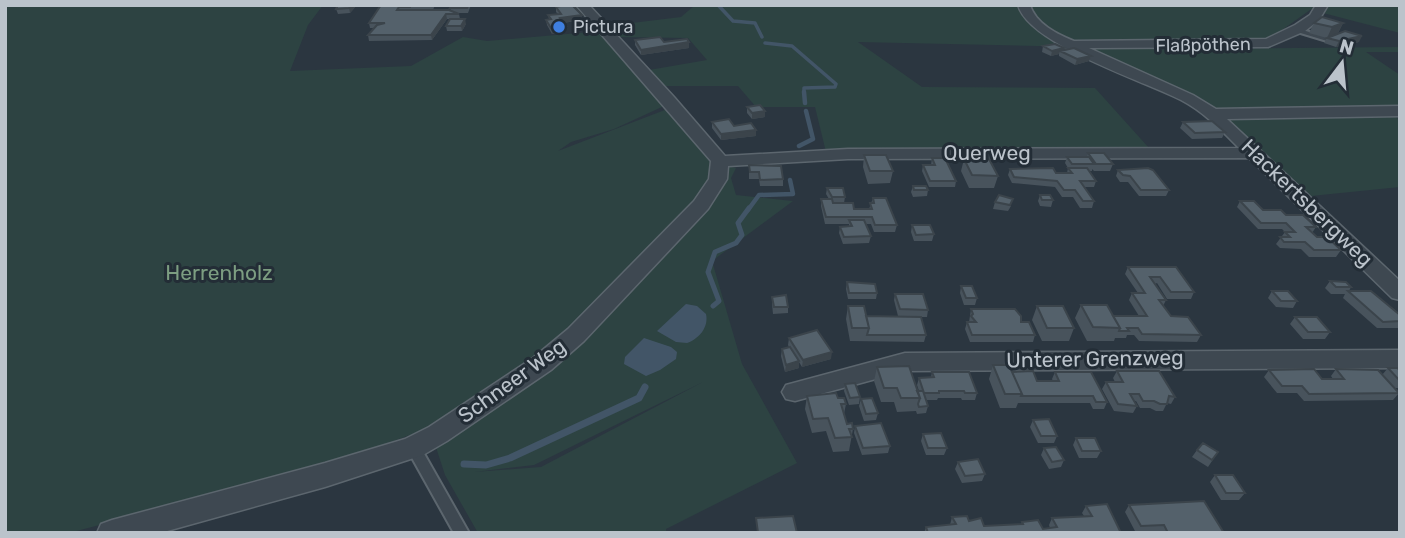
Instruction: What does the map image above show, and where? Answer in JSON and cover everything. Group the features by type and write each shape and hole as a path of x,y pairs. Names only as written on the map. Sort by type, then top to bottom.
{"street":[{"path":"582,5 669,100 720,161"},
{"name":"Hackertsbergweg","path":"1024,5 1027,16 1038,27 1069,44 1188,98 1213,114 1400,293"},
{"name":"Flaßpöthen","path":"1069,44 1251,45 1277,40 1296,30 1314,17 1322,5"},
{"name":"Hackertsbergweg","path":"1213,114 1400,111"},
{"name":"Querweg","path":"720,161 848,154 1255,153"},
{"name":"Schneer Weg","path":"112,533 325,475 413,447 438,434 533,371 576,335 701,205 719,179 720,161"},
{"name":"Unterer Grenzweg","path":"795,393 905,362 1400,359"}],"lane":[{"path":"1296,30 1327,39"},
{"path":"413,447 462,533"}],"green space":[{"name":"Herrenholz","path":"5,5 323,5 308,25 290,71 411,66 463,37 487,41 601,31 664,106 614,129 571,142 558,151 670,108 718,164 736,168 731,178 736,195 793,201 712,261 742,364 797,463 666,529 666,533 478,533 445,475 431,432 410,435 324,466 69,533 5,533","holes":["703,382 541,467 474,472 534,465"]},
{"path":"695,5 1317,5 1265,42 1193,49 1400,47 1400,52 1366,52 1400,75 1400,108 1216,111 1080,47 858,42 922,87 1095,88 1149,148 826,152 815,107 756,107 738,86 664,86 649,70 707,60 688,38 617,37 607,26 681,17"},
{"path":"1329,5 1400,5 1400,33 1323,13"},
{"path":"1389,113 1400,120 1400,187 1311,196 1225,117"}],"water":[{"path":"686,304 697,306 706,314 706,323 699,335 687,343 676,342 657,331"},
{"path":"644,338 671,347 677,352 676,359 646,376 624,364 625,357"}],"building":[{"path":"338,5 351,5 349,8 336,9"},
{"path":"381,5 410,5 397,10 449,10 459,14 446,14 431,35 368,35 377,25 385,23 369,23"},
{"path":"452,5 468,5 467,8 450,8"},
{"path":"572,5 582,15 560,18 566,26 551,28 546,20 551,19 548,15 561,14 556,7"},
{"path":"1322,17 1343,23 1332,27 1314,23"},
{"path":"450,19 465,19 461,26 446,26"},
{"path":"1345,31 1362,36 1339,41 1327,38"},
{"path":"660,37 664,42 687,39 689,42 641,50 635,40"},
{"path":"1055,44 1064,48 1052,51 1043,46"},
{"path":"1074,48 1091,56 1077,59 1060,51"},
{"path":"760,105 765,111 752,113 747,107"},
{"path":"729,119 734,126 751,123 756,130 721,134 712,122"},
{"path":"1212,121 1225,132 1195,133 1183,122"},
{"path":"1088,153 1104,153 1113,164 1096,164"},
{"path":"864,155 886,155 893,171 870,171"},
{"path":"1067,157 1089,157 1094,164 1072,164"},
{"path":"932,158 945,158 956,181 930,181 923,165 935,165"},
{"path":"964,159 989,159 998,176 972,175"},
{"path":"749,165 781,166 783,179 760,180 759,172 750,172"},
{"path":"1053,168 1056,173 1072,173 1068,168 1087,168 1096,181 1080,181 1094,201 1083,201 1075,190 1064,190 1057,181 1014,177 1010,169"},
{"path":"1118,170 1153,170 1169,190 1141,190 1130,176 1123,175"},
{"path":"913,186 926,186 928,190 914,190"},
{"path":"827,188 843,188 845,197 832,197"},
{"path":"999,195 1013,199 1010,205 995,202"},
{"path":"1040,195 1050,195 1053,200 1042,200"},
{"path":"873,198 886,198 897,225 875,225 872,217 826,217 821,199 832,199 833,203 853,203 854,209 872,209 870,203 874,203"},
{"path":"1240,201 1254,201 1263,210 1281,210 1286,215 1303,215 1316,227 1306,227 1317,237 1327,237 1341,250 1314,250 1305,242 1284,242 1280,237 1290,237 1285,232 1295,232 1286,223 1261,223"},
{"path":"849,220 864,220 871,236 844,237 840,227 852,226"},
{"path":"912,225 930,225 934,234 916,235"},
{"path":"1128,267 1176,267 1194,292 1171,292 1160,277 1150,277 1166,300 1159,300 1171,316 1188,317 1201,335 1142,334 1138,328 1119,331 1113,316 1147,316 1132,293 1145,293"},
{"path":"1330,281 1346,282 1351,287 1336,287"},
{"path":"847,282 875,284 877,293 849,293"},
{"path":"961,286 972,286 977,298 966,298"},
{"path":"1272,291 1288,291 1297,301 1281,301"},
{"path":"1348,291 1371,291 1400,315 1400,321 1383,322"},
{"path":"895,294 923,294 928,310 900,309"},
{"path":"786,295 788,307 774,307 772,297"},
{"path":"1081,305 1107,305 1120,328 1093,327"},
{"path":"848,306 864,306 869,328 852,328"},
{"path":"1037,306 1063,306 1074,328 1047,328"},
{"path":"971,309 1015,309 1021,316 1021,322 1029,322 1035,335 972,335 967,322 976,322 971,316"},
{"path":"866,316 921,317 926,335 867,335 869,328"},
{"path":"1295,317 1317,317 1330,332 1308,332"},
{"path":"817,330 832,352 803,360 789,338"},
{"path":"790,347 799,361 786,365 782,349"},
{"path":"993,365 1009,365 1022,394 1005,394"},
{"path":"909,366 920,398 901,398 897,388 884,388 877,367"},
{"path":"1388,368 1400,370 1400,381"},
{"path":"1314,369 1322,379 1344,379 1336,369 1378,370 1399,393 1309,394 1302,386 1282,386 1269,370"},
{"path":"1033,371 1037,381 1059,381 1055,372 1091,372 1107,402 1096,402 1093,396 1021,396 1012,372"},
{"path":"1117,371 1159,371 1175,397 1169,396 1167,404 1160,404 1143,401 1139,394 1130,394 1137,406 1118,404 1106,382 1123,382"},
{"path":"932,372 969,372 977,393 924,393 919,378 934,377"},
{"path":"855,383 860,397 850,398 845,384"},
{"path":"917,391 923,391 928,406 919,407 920,398"},
{"path":"836,393 838,398 844,398 846,404 841,404 847,424 852,423 853,429 849,429 852,437 835,438 828,418 813,419 807,396"},
{"path":"872,398 878,413 866,414 861,399"},
{"path":"1049,419 1057,436 1041,436 1033,420"},
{"path":"881,423 890,446 863,448 855,426"},
{"path":"941,433 947,448 928,448 923,434"},
{"path":"1076,438 1095,438 1101,451 1082,451"},
{"path":"1203,443 1218,452 1212,460 1197,450"},
{"path":"1056,447 1064,460 1052,462 1044,448"},
{"path":"978,459 985,474 965,476 958,462"},
{"path":"1215,475 1233,475 1245,493 1226,493"},
{"path":"1204,501 1224,533 1168,533 1164,525 1141,526 1129,505"},
{"path":"1107,504 1121,533 928,533 926,527 956,524 952,517 967,516 969,521 981,518 984,526 1023,524 1022,522 1038,520 1043,529 1057,527 1052,518 1092,516 1086,506"},
{"path":"793,516 797,533 758,533 756,518"}],"waterway":[{"path":"718,5 733,21 755,23 762,37"},
{"path":"765,43 792,46 836,84 835,87 804,88 804,92"},
{"path":"804,92 805,103"},
{"path":"799,146 813,139 806,111"},
{"path":"748,210 759,195 793,194 790,180"},
{"path":"713,306 719,301 708,272 715,252 736,243 742,235 738,223 749,208"},
{"path":"464,464 486,465 510,458 639,398 645,387"}],"place":[{"name":"Pictura","path":"559,27"}]}
